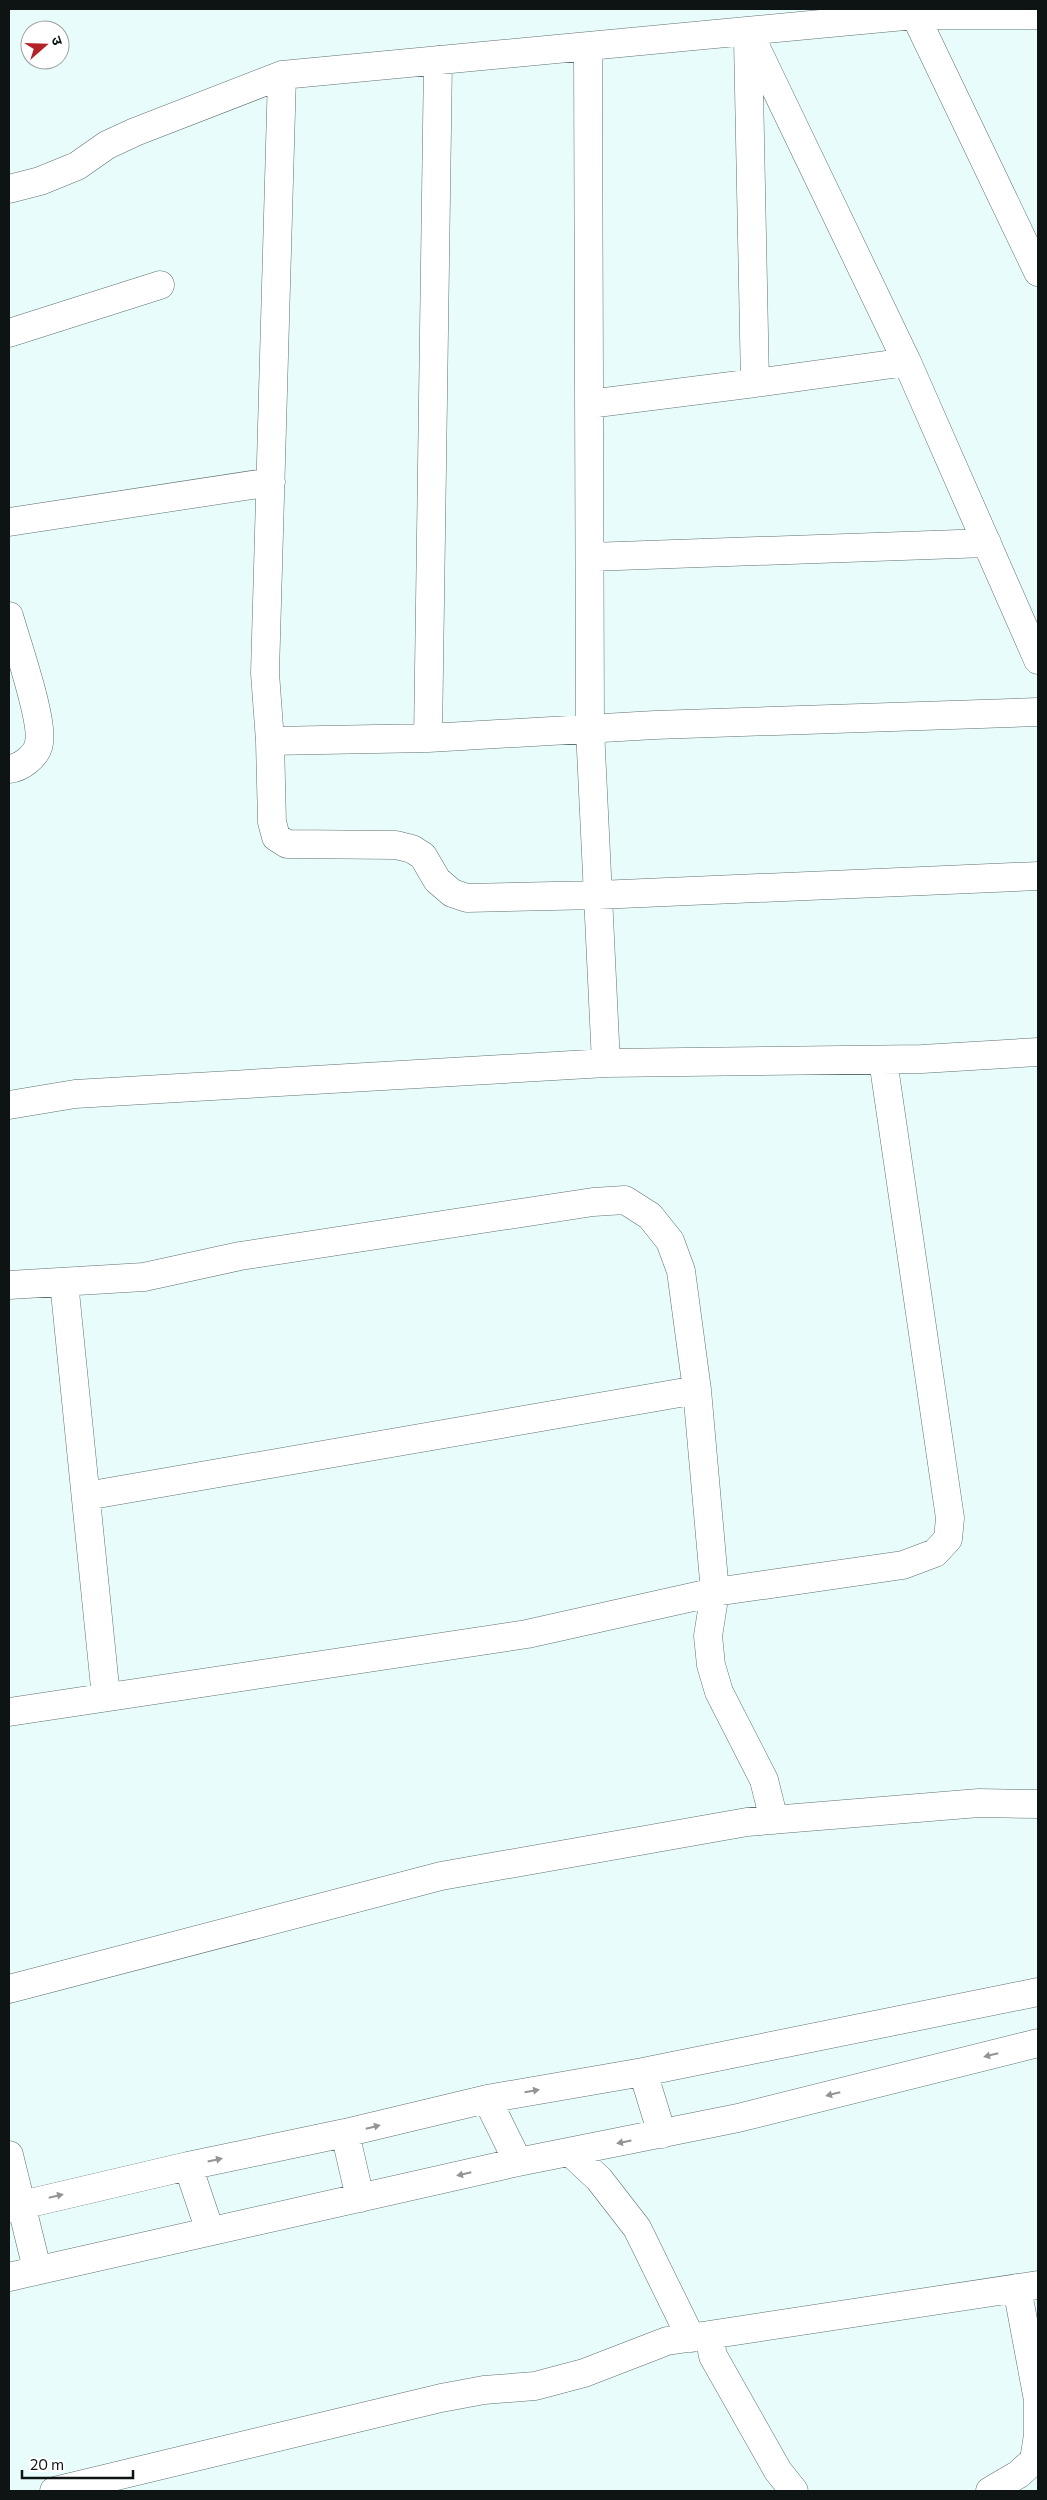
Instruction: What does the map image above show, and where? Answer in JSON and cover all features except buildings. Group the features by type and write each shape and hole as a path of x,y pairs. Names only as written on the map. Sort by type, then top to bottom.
{"street":[{"path":"9,188 40,181 70,169 107,145 135,132 282,75 915,16 1038,14"},
{"path":"915,16 1038,272"},
{"path":"748,31 907,362 1038,660"},
{"path":"748,31 755,383"},
{"path":"588,46 590,729 606,1063"},
{"path":"428,738 438,60"},
{"path":"282,75 265,672 270,741 272,822 276,836 287,844 396,845 412,849 423,856 437,880 452,893 467,898 598,895 1038,876"},
{"path":"9,334 160,285"},
{"path":"589,404 907,362"},
{"path":"9,522 271,482"},
{"path":"590,557 987,543"},
{"path":"9,617 32,695 39,743 32,757 15,768 9,769"},
{"path":"270,741 428,738 590,729 1038,712"},
{"path":"9,1105 75,1094 606,1063 883,1060 1038,1052"},
{"path":"9,1712 527,1634 715,1592 903,1565 935,1553 948,1539 950,1518 883,1060"},
{"path":"9,1285 144,1277 240,1256 584,1204 625,1200 650,1216 670,1241 682,1271 697,1390 715,1592 708,1636 711,1665 719,1692 764,1780 774,1820"},
{"path":"64,1282 106,1697"},
{"path":"86,1496 697,1390"},
{"path":"9,1989 441,1876 747,1822 979,1804 1038,1804"},
{"path":"16,2206 188,2166 345,2133 487,2099 643,2072 1038,1992"},
{"path":"9,2277 37,2269 518,2162 738,2118 1038,2043"},
{"path":"643,2072 662,2134"},
{"path":"487,2099 518,2162"},
{"path":"345,2133 360,2198"},
{"path":"570,2152 599,2178 637,2228 778,2471 794,2491"},
{"path":"9,2155 16,2206 37,2269"},
{"path":"188,2166 210,2231"},
{"path":"54,2491 441,2398 484,2390 536,2386 584,2373 667,2341 1028,2286 1038,2400 1038,2435 1034,2460 1019,2474 990,2491"}]}
